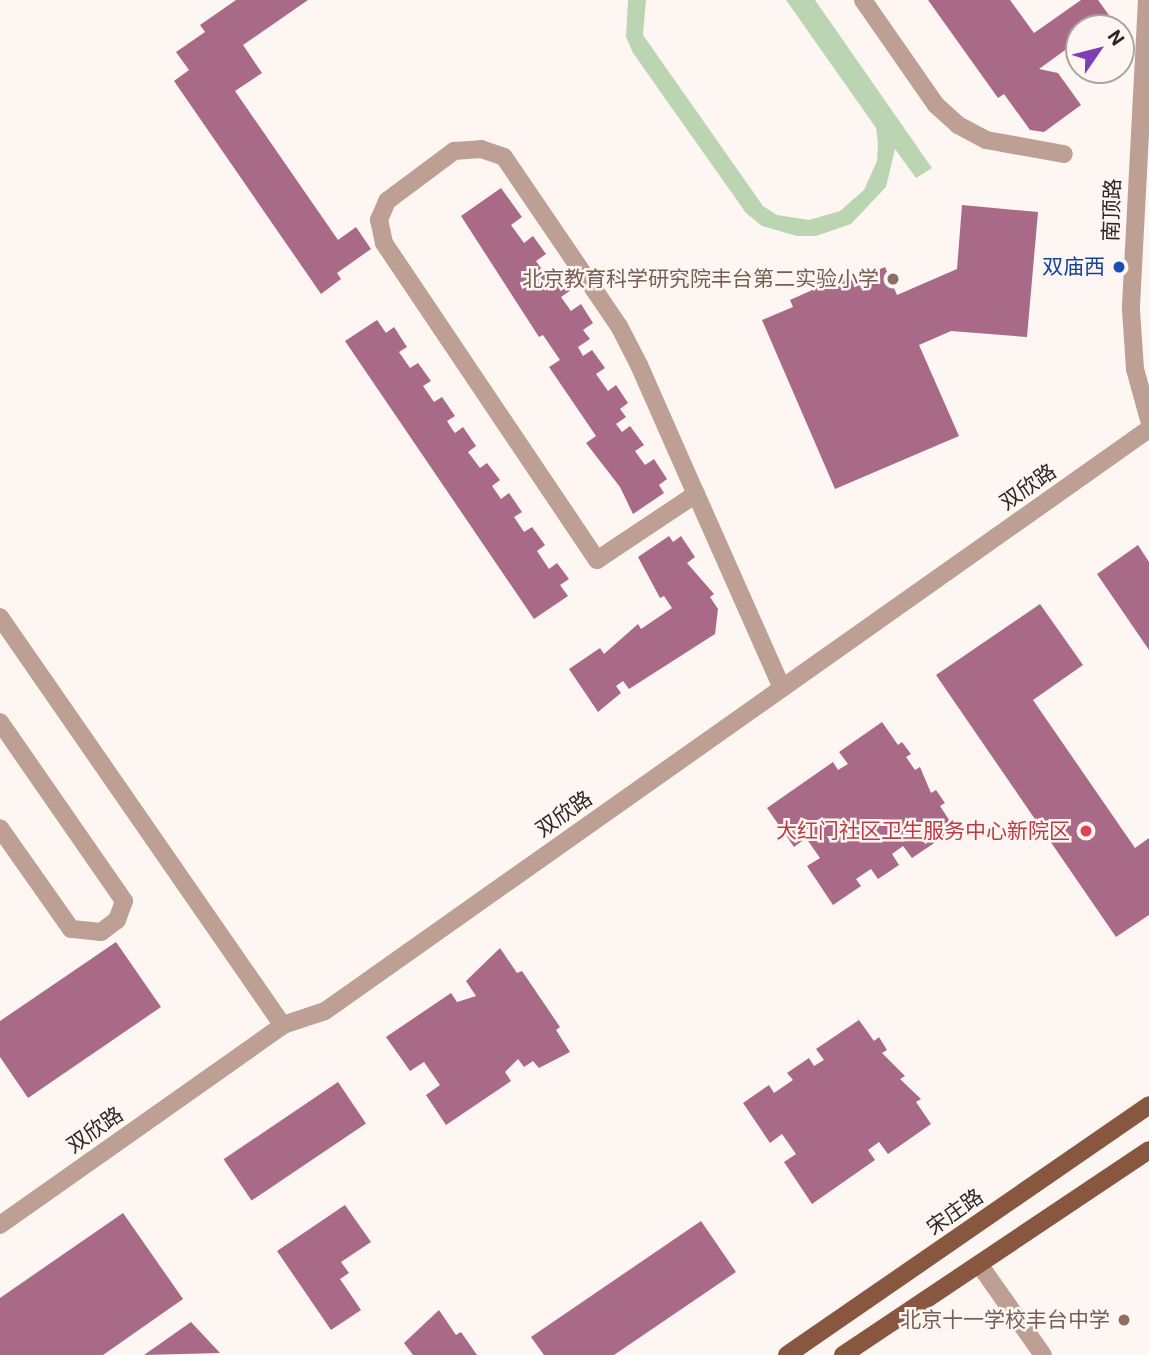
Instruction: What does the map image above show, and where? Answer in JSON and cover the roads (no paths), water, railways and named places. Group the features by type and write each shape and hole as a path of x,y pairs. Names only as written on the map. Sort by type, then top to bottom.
{"main road":[{"name":"宋庄路","path":"786,1355 1149,1105"},
{"path":"843,1355 1149,1150"}],"street":[{"path":"863,0 936,104 958,125 986,140 1064,154"},
{"name":"南顶路","path":"1147,0 1146,79 1131,310 1135,369 1149,420"},
{"path":"696,494 597,560 384,243 379,220 387,201 454,151 481,149 504,157 619,326 696,494 782,688"},
{"name":"双欣路","path":"0,1224 283,1025 325,1011 1149,429"},
{"path":"0,617 283,1025"},
{"path":"0,722 124,901 117,920 101,932 71,929 0,828"},
{"path":"979,1264 1043,1355"}],"place":[{"name":"双庙西","path":"1119,267"},
{"name":"北京教育科学研究院丰台第二实验小学","path":"893,279"},
{"name":"大红门社区卫生服务中心新院区","path":"1086,831"},
{"name":"北京十一学校丰台中学","path":"1124,1320"}]}
